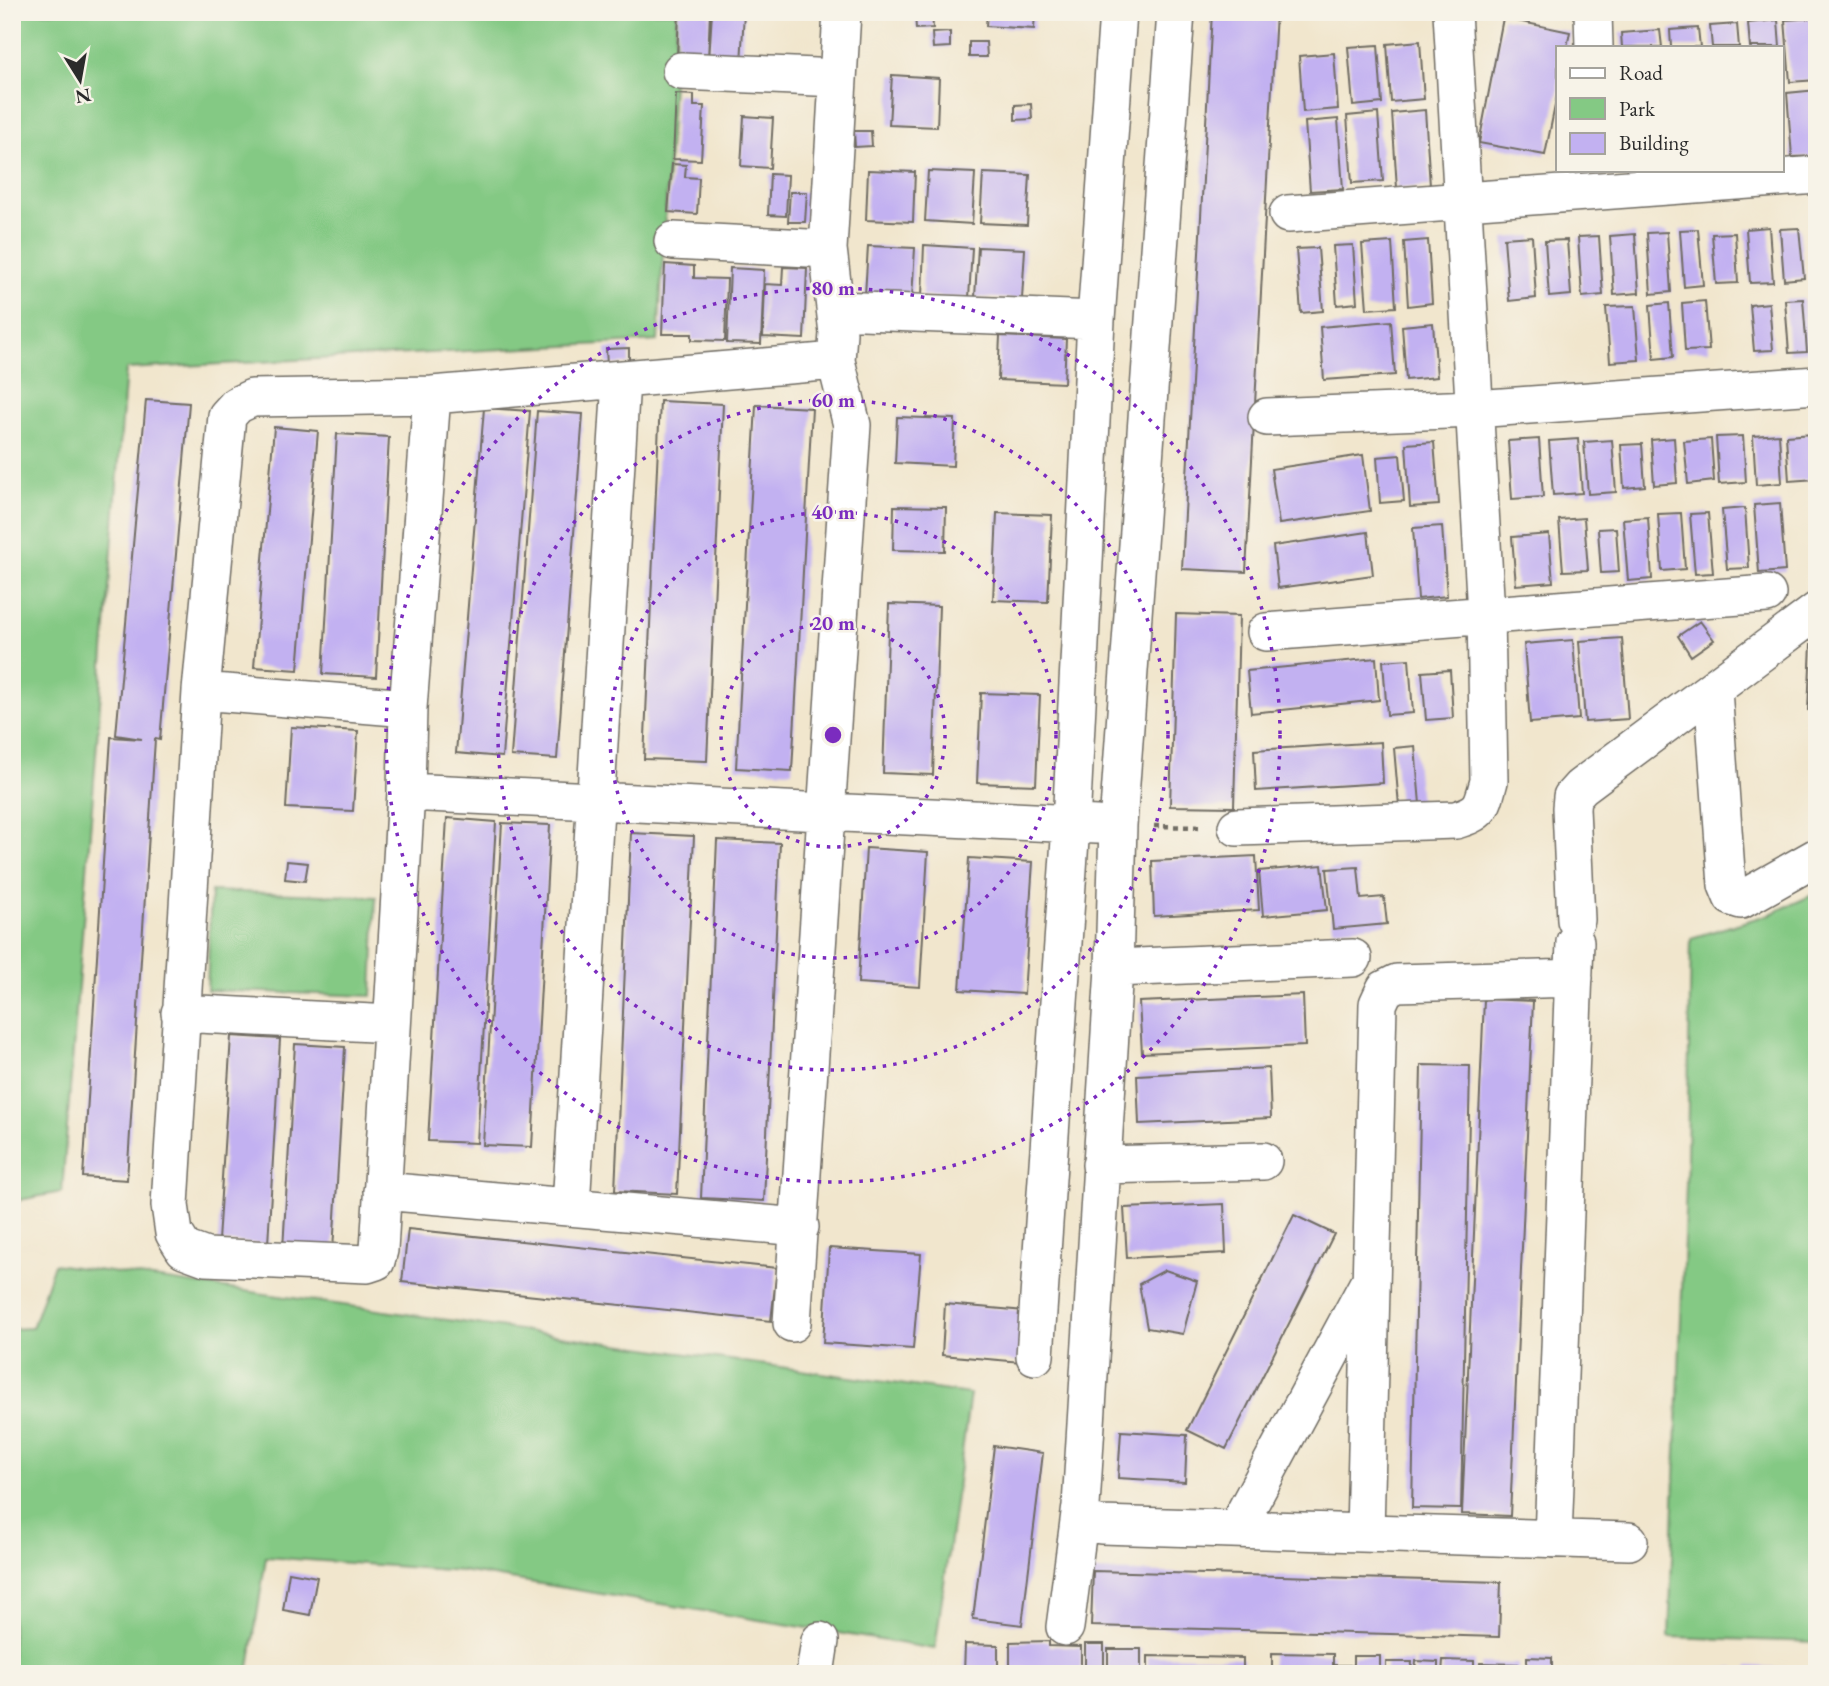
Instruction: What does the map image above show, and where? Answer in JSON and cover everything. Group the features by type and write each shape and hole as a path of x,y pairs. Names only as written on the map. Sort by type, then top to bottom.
{"street":[{"path":"792,1323 852,425 836,361 838,333 828,249 842,12"},
{"path":"1035,1356 1071,825 1096,320 1118,12"},
{"path":"1065,1627 1079,1522 1114,968 1118,825 1176,12"},
{"path":"1237,827 1455,820 1476,814 1483,804 1489,781 1486,614 1452,12"},
{"path":"1593,12 1594,46"},
{"path":"681,71 838,78"},
{"path":"1288,214 1461,200 1599,180 1817,175"},
{"path":"673,241 828,249"},
{"path":"836,310 1096,320"},
{"path":"432,395 408,708 406,792 379,1250 376,1261 367,1264 206,1257 184,1249 174,1233 170,1205 201,691 227,416 237,405 252,398 432,395 836,361"},
{"path":"571,1206 621,380"},
{"path":"1267,417 1474,409 1817,385"},
{"path":"1266,632 1767,594"},
{"path":"1553,1539 1576,931 1571,808 1573,797 1581,788 1817,611"},
{"path":"1713,690 1727,886 1732,897 1741,900 1817,857"},
{"path":"201,691 408,708"},
{"path":"406,792 825,810 1071,825 1118,825"},
{"path":"1114,968 1353,958"},
{"path":"1365,1532 1378,1004 1385,989 1397,983 1574,978"},
{"path":"180,1013 392,1024"},
{"path":"1101,1165 1263,1161"},
{"path":"382,1191 800,1227"},
{"path":"1236,1529 1371,1279"},
{"path":"1079,1522 1629,1541"}],"path":[{"path":"1118,825 1237,827"}],"green space":[{"path":"12,12 677,12 658,341 126,369 62,1192 20,1200 12,1210"},
{"path":"211,891 376,897 372,996 207,990"},
{"path":"1817,893 1817,1642 1669,1637 1687,1158 1691,938 1770,914"},
{"path":"54,1264 970,1394 935,1649 462,1571 266,1557 248,1674 12,1674 12,1329 32,1328"}],"building":[{"path":"679,12 710,12 708,59 677,57"},
{"path":"712,12 744,13 741,63 709,61"},
{"path":"932,12 933,28 916,29 915,13"},
{"path":"987,12 1035,12 1034,29 986,26"},
{"path":"1212,12 1276,12 1246,572 1182,569"},
{"path":"1503,18 1570,32 1567,46 1556,46 1556,101 1545,155 1479,143"},
{"path":"1815,18 1817,80 1790,82 1785,20"},
{"path":"1778,20 1780,46 1750,46 1748,23"},
{"path":"1737,24 1739,46 1712,46 1710,26"},
{"path":"1698,28 1700,46 1671,46 1670,30"},
{"path":"1660,30 1662,46 1622,46 1621,33"},
{"path":"950,32 950,47 933,48 932,33"},
{"path":"1420,41 1424,99 1391,102 1387,44"},
{"path":"969,42 986,42 987,57 969,57"},
{"path":"1378,45 1382,103 1353,106 1348,47"},
{"path":"1334,53 1338,109 1303,112 1299,56"},
{"path":"892,75 939,78 937,127 889,125"},
{"path":"1817,90 1817,156 1792,157 1787,93"},
{"path":"676,94 694,95 694,106 704,106 701,160 673,159"},
{"path":"1031,104 1032,119 1015,120 1015,105"},
{"path":"1425,110 1430,186 1397,188 1392,113"},
{"path":"1378,113 1383,181 1352,183 1347,116"},
{"path":"744,116 773,118 770,168 741,166"},
{"path":"1338,119 1343,189 1310,191 1305,122"},
{"path":"854,131 871,131 872,146 855,147"},
{"path":"672,164 686,165 685,177 699,178 697,214 668,212"},
{"path":"868,170 915,172 913,222 866,220"},
{"path":"928,171 975,173 972,224 925,221"},
{"path":"983,173 1030,175 1027,225 980,223"},
{"path":"770,174 788,175 786,216 768,215"},
{"path":"790,192 807,192 805,222 788,222"},
{"path":"1817,223 1817,274 1814,275 1811,224"},
{"path":"1769,227 1773,282 1750,283 1746,229"},
{"path":"1799,228 1804,278 1784,280 1780,229"},
{"path":"1698,229 1703,285 1684,287 1680,230"},
{"path":"1667,232 1671,292 1651,294 1647,233"},
{"path":"1735,233 1738,283 1716,284 1712,234"},
{"path":"1635,234 1639,293 1614,295 1610,236"},
{"path":"1532,236 1536,298 1509,301 1504,238"},
{"path":"1599,236 1603,295 1582,297 1578,237"},
{"path":"1428,240 1432,303 1408,306 1404,242"},
{"path":"1567,240 1571,295 1549,297 1545,241"},
{"path":"1392,242 1396,307 1367,309 1362,244"},
{"path":"924,245 972,248 969,298 922,296"},
{"path":"1353,245 1357,303 1337,305 1333,246"},
{"path":"868,246 915,248 912,298 865,295"},
{"path":"978,247 1025,249 1022,299 975,297"},
{"path":"1318,248 1323,311 1301,313 1296,249"},
{"path":"665,264 694,266 694,278 727,279 725,341 692,340 692,334 662,334"},
{"path":"783,267 807,268 804,339 763,337 765,284 782,285"},
{"path":"730,268 764,270 761,344 727,343"},
{"path":"1803,299 1807,352 1789,353 1785,300"},
{"path":"1705,301 1709,350 1685,351 1682,303"},
{"path":"1669,303 1673,357 1654,359 1650,305"},
{"path":"1769,303 1773,350 1754,351 1750,305"},
{"path":"1635,306 1639,360 1610,362 1606,307"},
{"path":"1391,321 1395,375 1324,380 1320,327"},
{"path":"1433,323 1437,377 1406,380 1402,326"},
{"path":"1000,336 1066,339 1064,383 998,380"},
{"path":"629,348 629,364 607,364 606,349"},
{"path":"146,400 189,403 160,740 155,739 127,1180 83,1177 111,737 142,739 116,735"},
{"path":"660,401 723,404 707,761 644,759"},
{"path":"756,405 812,408 792,771 736,768"},
{"path":"484,408 530,411 502,757 456,753"},
{"path":"537,411 583,414 557,759 511,756"},
{"path":"897,417 955,419 953,466 895,463"},
{"path":"274,427 318,431 298,670 254,667"},
{"path":"337,434 389,437 376,677 323,674"},
{"path":"1779,434 1782,483 1756,485 1753,436"},
{"path":"1813,434 1816,479 1789,481 1786,436"},
{"path":"1743,436 1746,482 1719,484 1716,437"},
{"path":"1674,438 1677,483 1654,485 1651,440"},
{"path":"1539,439 1543,497 1512,499 1508,441"},
{"path":"1578,439 1582,493 1553,495 1549,441"},
{"path":"1711,439 1714,481 1688,484 1684,441"},
{"path":"1612,440 1616,492 1588,494 1584,442"},
{"path":"1434,442 1439,505 1410,507 1406,444"},
{"path":"1642,444 1645,486 1624,488 1621,445"},
{"path":"1363,455 1370,511 1279,524 1271,469"},
{"path":"1400,455 1404,501 1380,503 1377,457"},
{"path":"1780,503 1785,571 1759,573 1754,505"},
{"path":"894,506 946,507 945,551 893,550"},
{"path":"1745,508 1749,568 1727,569 1722,510"},
{"path":"997,513 1052,515 1048,602 993,600"},
{"path":"1681,513 1685,569 1662,571 1658,514"},
{"path":"1708,513 1713,573 1695,574 1690,514"},
{"path":"1648,517 1652,579 1628,581 1623,519"},
{"path":"1584,518 1588,570 1563,571 1559,520"},
{"path":"1442,526 1447,596 1418,599 1413,528"},
{"path":"1616,528 1619,572 1601,573 1598,529"},
{"path":"1368,532 1373,575 1278,588 1273,546"},
{"path":"1549,534 1553,582 1516,585 1512,537"},
{"path":"889,604 939,606 933,775 883,773"},
{"path":"1176,614 1239,616 1234,807 1170,806"},
{"path":"1700,621 1714,640 1691,656 1678,636"},
{"path":"1622,638 1628,719 1585,722 1579,641"},
{"path":"1573,640 1579,719 1530,723 1524,644"},
{"path":"1811,644 1817,645 1817,711 1808,710"},
{"path":"1376,658 1379,700 1251,713 1247,671"},
{"path":"1409,659 1413,713 1387,715 1383,661"},
{"path":"1450,670 1453,718 1426,720 1422,672"},
{"path":"981,693 1040,695 1036,785 977,783"},
{"path":"291,727 358,731 353,811 286,808"},
{"path":"1381,742 1383,783 1256,791 1254,750"},
{"path":"1415,746 1420,804 1399,806 1394,748"},
{"path":"447,818 496,822 477,1143 428,1141"},
{"path":"502,823 550,825 532,1147 483,1145"},
{"path":"631,833 694,836 677,1194 615,1191"},
{"path":"717,840 780,843 764,1201 701,1198"},
{"path":"866,848 928,852 920,987 858,983"},
{"path":"1256,856 1259,910 1154,916 1152,861"},
{"path":"969,858 1033,862 1024,994 960,990"},
{"path":"287,861 308,863 305,881 285,879"},
{"path":"1322,865 1327,910 1263,916 1259,871"},
{"path":"1358,867 1361,899 1384,897 1387,924 1333,929 1327,869"},
{"path":"1303,995 1305,1046 1142,1053 1139,1002"},
{"path":"1484,999 1533,1001 1510,1516 1462,1514"},
{"path":"231,1036 280,1039 268,1244 218,1241"},
{"path":"295,1044 345,1047 333,1251 283,1249"},
{"path":"1421,1065 1470,1066 1461,1509 1412,1508"},
{"path":"1269,1068 1271,1118 1139,1124 1137,1075"},
{"path":"1224,1204 1226,1253 1127,1258 1124,1208"},
{"path":"1294,1215 1334,1234 1226,1449 1187,1430"},
{"path":"408,1229 777,1268 771,1321 402,1282"},
{"path":"829,1248 921,1254 913,1349 823,1343"},
{"path":"1165,1270 1197,1281 1183,1334 1147,1328 1139,1284"},
{"path":"945,1304 1025,1311 1021,1362 942,1355"},
{"path":"1121,1431 1187,1435 1185,1482 1118,1478"},
{"path":"994,1446 1043,1453 1022,1625 973,1619"},
{"path":"1093,1571 1501,1582 1499,1637 1091,1626"},
{"path":"289,1572 317,1577 310,1615 283,1610"},
{"path":"1049,1641 1049,1646 1081,1647 1081,1674 1010,1674 1010,1642"},
{"path":"965,1644 998,1645 998,1674 964,1674"},
{"path":"1085,1644 1104,1644 1104,1674 1085,1674"},
{"path":"1108,1649 1141,1649 1141,1674 1108,1674"},
{"path":"1272,1653 1333,1654 1333,1674 1272,1674"},
{"path":"1148,1656 1243,1658 1243,1674 1148,1674"},
{"path":"1353,1656 1380,1656 1380,1674 1353,1674"},
{"path":"1527,1657 1552,1658 1552,1674 1527,1674"},
{"path":"1443,1660 1474,1661 1474,1674 1442,1674"},
{"path":"1416,1661 1438,1662 1438,1674 1415,1674"},
{"path":"1386,1662 1412,1662 1411,1674 1386,1674"},
{"path":"1480,1663 1518,1664 1518,1674 1479,1674"},
{"path":"1334,1665 1350,1665 1350,1674 1334,1674"},
{"path":"1748,1666 1789,1668 1789,1674 1747,1674"},
{"path":"1735,1668 1735,1674 1697,1674 1697,1669"}]}
